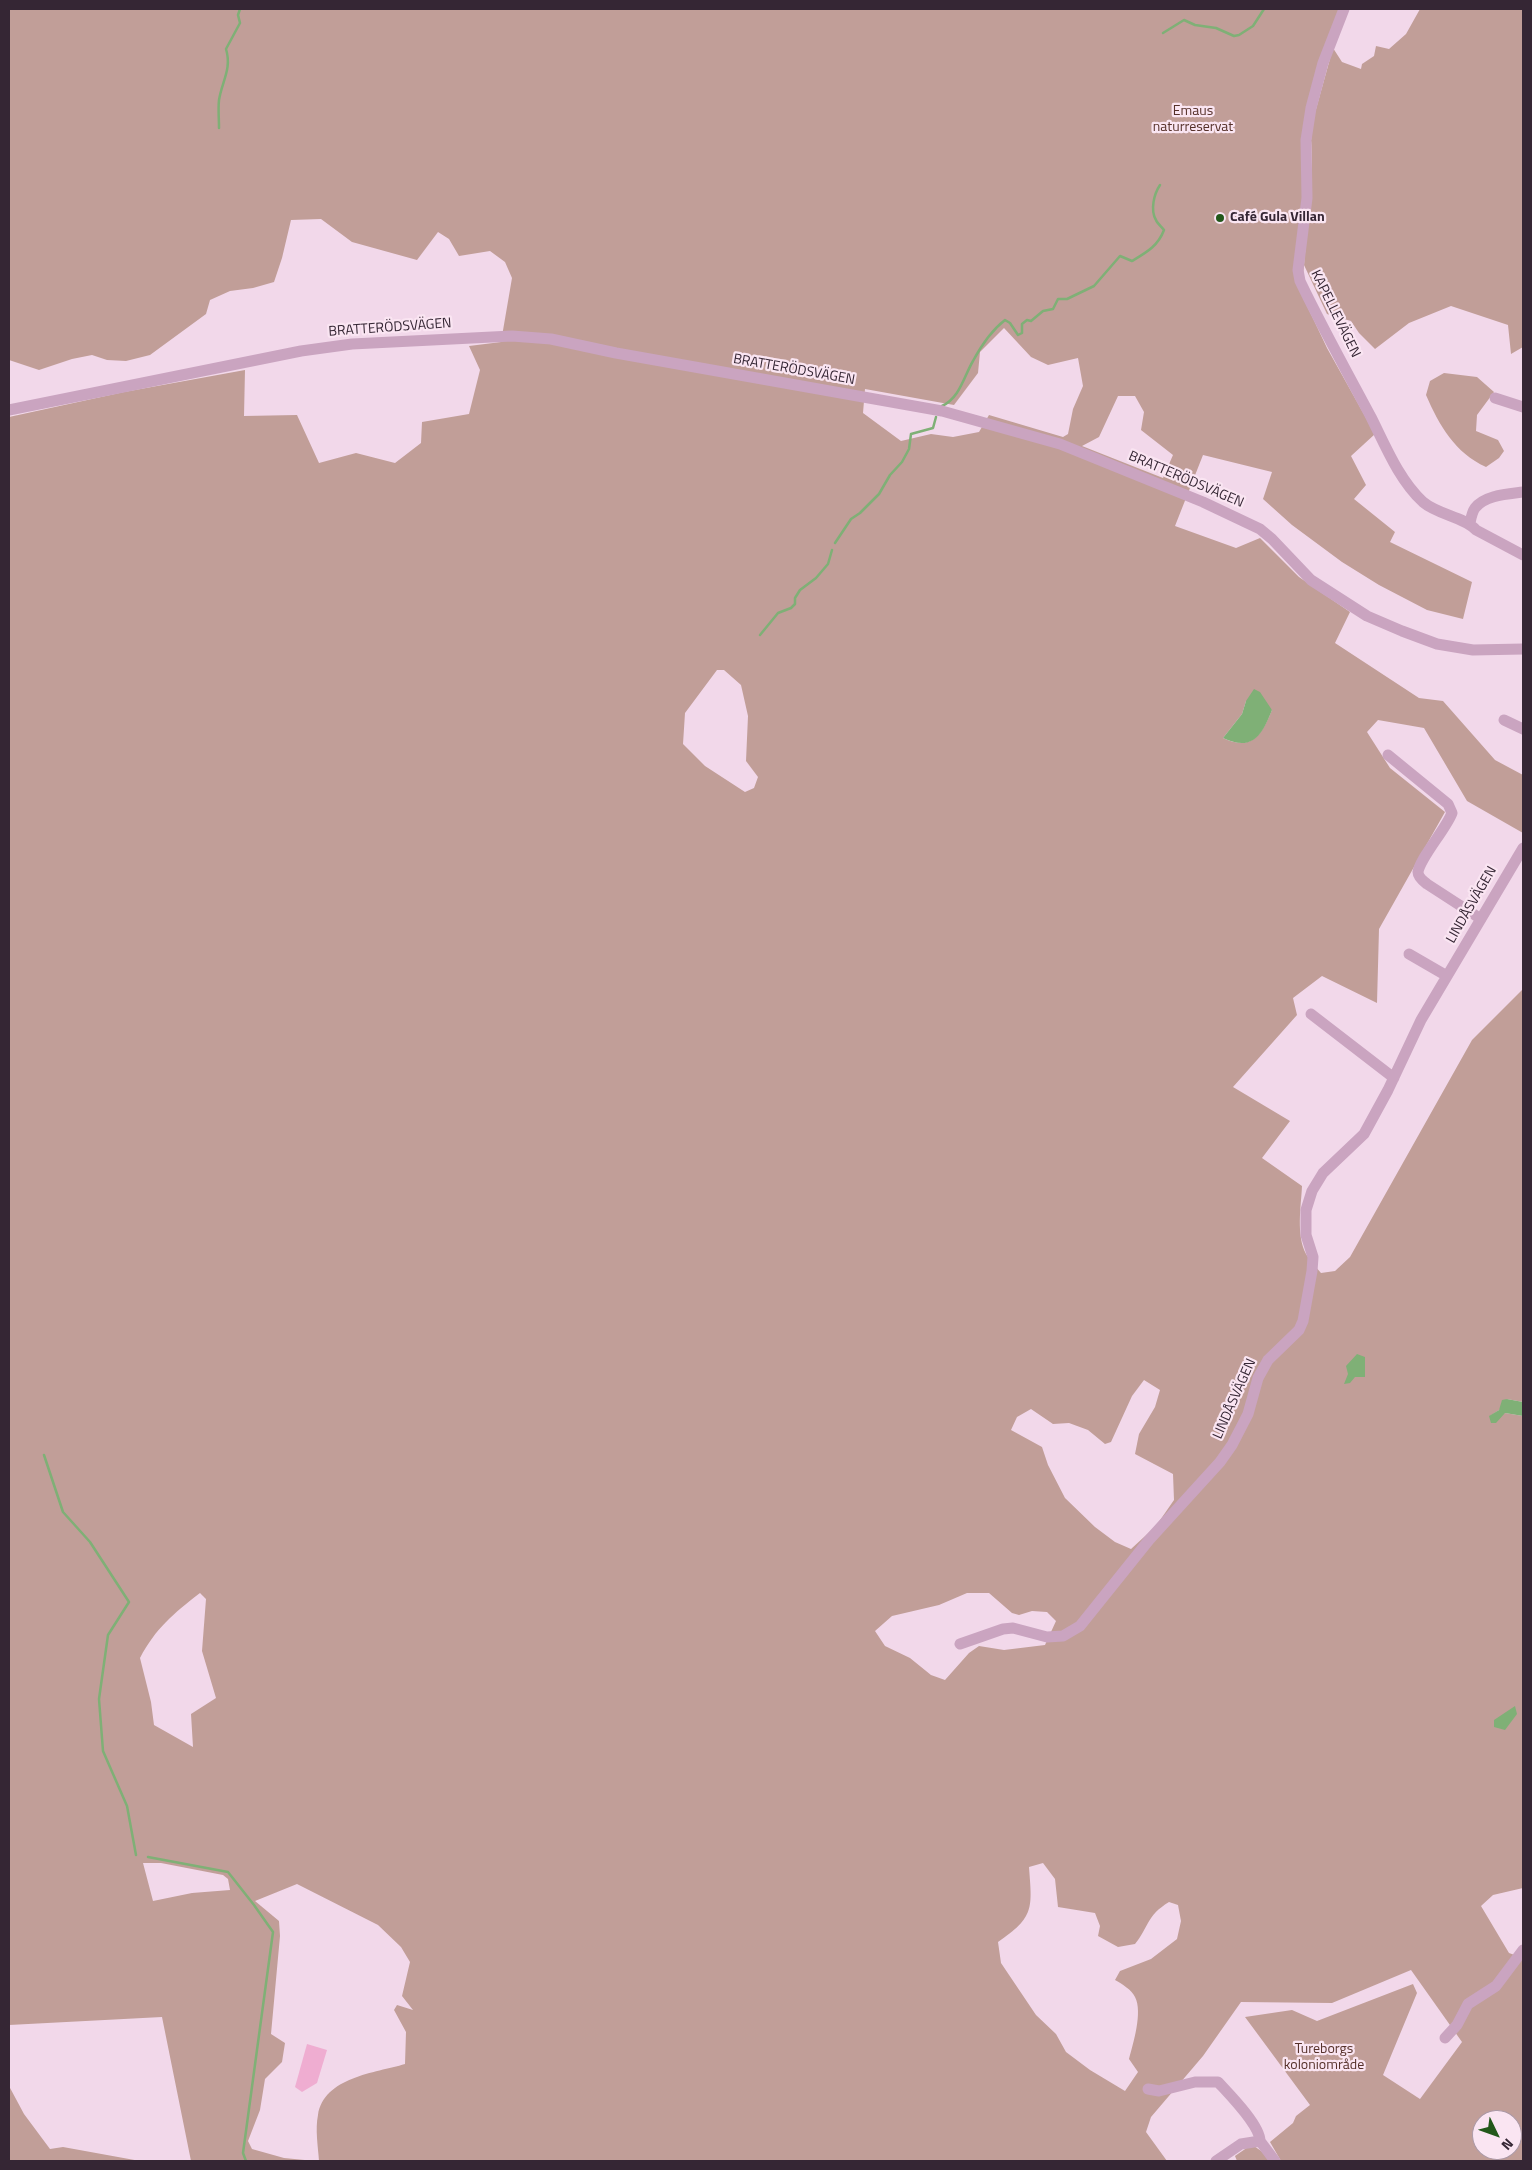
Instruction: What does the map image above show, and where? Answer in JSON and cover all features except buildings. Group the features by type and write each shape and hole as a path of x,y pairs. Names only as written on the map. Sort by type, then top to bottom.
{"street":[{"name":"KAPELLEVÄGEN","path":"1344,9 1324,63 1307,128 1307,198 1298,270 1300,281 1395,464 1410,487 1423,502 1438,512 1470,523 1476,530 1523,555"},
{"name":"BRATTERÖDSVÄGEN","path":"9,410 344,345 512,336 551,339 616,353 942,411 1044,439 1202,502 1260,529 1311,580 1367,616 1402,632 1437,644 1473,650 1523,649"},
{"path":"1495,398 1523,407"},
{"path":"1470,523 1473,510 1481,502 1502,495 1523,492"},
{"path":"1504,720 1523,729"},
{"path":"1388,755 1448,804 1452,813 1424,860 1418,872 1419,877 1481,919"},
{"name":"LINDÅSVÄGEN","path":"960,1644 1002,1629 1013,1628 1047,1637 1063,1636 1080,1626 1149,1540 1220,1462 1232,1445 1248,1414 1258,1378 1268,1360 1298,1330 1303,1320 1313,1257 1306,1236 1306,1210 1312,1191 1323,1173 1364,1134 1394,1078 1421,1020 1523,848"},
{"path":"1408,954 1447,976"},
{"path":"1311,1014 1394,1078"},
{"path":"1445,2038 1456,2025 1468,2004 1496,1986 1523,1950"},
{"path":"1148,2089 1159,2091 1195,2082 1218,2082 1254,2126 1260,2135 1260,2142 1275,2161"},
{"path":"1216,2161 1240,2144 1260,2142"}],"green space":[{"path":"9,9 1342,9 1315,79 1302,295 1327,348 1375,434 1351,456 1366,485 1354,499 1395,532 1390,542 1472,582 1463,619 1427,610 1379,585 1342,562 1292,525 1263,499 1272,472 1203,455 1175,526 1236,548 1260,538 1299,577 1350,612 1335,643 1419,698 1443,701 1495,760 1523,775 1523,833 1467,801 1424,728 1378,720 1367,732 1390,768 1445,812 1379,929 1377,1003 1322,976 1293,998 1297,1015 1233,1087 1290,1121 1262,1158 1302,1186 1300,1230 1303,1246 1308,1257 1321,1273 1335,1271 1350,1257 1472,1040 1523,989 1523,1402 1507,1399 1499,1410 1490,1416 1505,1413 1523,1416 1523,1888 1493,1895 1481,1906 1509,1953 1523,1958 1523,2161 1281,2161 1270,2142 1293,2123 1296,2116 1310,2105 1245,2017 1292,2010 1317,2021 1413,1984 1417,1993 1383,2075 1420,2099 1462,2042 1411,1970 1332,2003 1241,2002 1203,2056 1151,2117 1146,2132 1167,2161 319,2161 317,2120 322,2102 330,2092 352,2079 405,2064 406,2032 394,2010 397,2005 413,2010 402,1996 410,1962 401,1947 378,1925 297,1884 255,1901 279,1921 280,1936 271,2034 285,2043 282,2062 265,2079 260,2110 248,2141 252,2149 284,2158 315,2161 191,2161 162,2017 9,2025 9,417 124,392 245,370 244,416 297,415 319,463 356,453 395,463 421,443 422,422 469,414 480,370 469,346 501,342 512,278 505,262 490,251 459,256 449,239 438,232 417,260 352,242 321,219 291,220 274,282 253,288 230,291 210,300 206,314 150,355 126,361 107,360 92,355 72,359 39,370 9,360","holes":["1004,328 1031,357 1048,365 1078,358 1083,386 1073,409 1068,434 1063,437 989,415 979,432 953,437 931,434 901,441 863,413 865,389 954,405 978,373 980,352","1118,396 1135,396 1144,412 1141,430 1173,455 1163,478 1082,446 1099,437","717,670 724,670 741,685 748,716 746,761 758,777 754,788 745,792 705,766 683,744 685,713","1246,701 1272,710 1260,733 1249,742 1233,742 1223,738 1242,714","1144,1380 1160,1390 1155,1407 1139,1434 1135,1454 1173,1474 1174,1500 1156,1526 1131,1549 1115,1542 1095,1527 1065,1498 1048,1465 1042,1447 1011,1430 1017,1417 1031,1409 1053,1424 1069,1423 1088,1430 1105,1444 1111,1442 1132,1396","200,1593 206,1599 202,1651 216,1698 191,1714 193,1747 154,1725 151,1702 140,1658 152,1638 166,1622","967,1593 989,1593 1012,1613 1019,1615 1032,1611 1047,1612 1056,1621 1045,1645 1004,1650 979,1646 969,1653 945,1680 931,1675 910,1658 885,1646 875,1631 892,1616 939,1605","143,1863 161,1863 223,1875 228,1879 230,1890 192,1893 153,1901","1043,1863 1055,1879 1058,1907 1095,1913 1100,1926 1098,1936 1118,1947 1135,1944 1156,1912 1169,1902 1178,1905 1181,1921 1177,1939 1151,1959 1120,1971 1115,1980 1134,1994 1138,2011 1129,2059 1138,2072 1125,2091 1090,2070 1066,2052 1056,2034 1036,2015 1001,1963 998,1942 1019,1926 1028,1910 1031,1892 1029,1867"]},
{"path":"1420,9 1523,9 1523,347 1511,354 1508,325 1451,306 1409,323 1375,349 1359,333 1351,321 1327,314 1304,265 1312,171 1311,127 1333,48 1342,62 1361,69 1362,64 1374,56 1376,46 1389,49 1406,34"},
{"path":"1444,373 1477,377 1494,392 1477,415 1476,431 1498,440 1504,451 1499,458 1486,467 1465,454 1449,437 1436,417 1426,395 1430,381"},
{"path":"9,2086 24,2114 50,2149 63,2147 140,2161 9,2161"},
{"path":"1254,2146 1264,2153 1269,2161 1237,2161 1235,2156 1248,2147"}],"sand":[{"path":"307,2044 327,2050 317,2083 302,2092 295,2087"}],"shaded area":[{"path":"1254,689 1260,692 1272,710 1260,734 1249,742 1242,743 1223,738 1242,714 1246,701"},
{"path":"1357,1354 1365,1357 1365,1377 1355,1377 1350,1383 1344,1384 1348,1374 1346,1366"},
{"path":"1502,1400 1523,1402 1523,1416 1505,1413 1496,1423 1491,1423 1489,1416 1499,1410"},
{"path":"1515,1706 1517,1714 1505,1730 1494,1727 1494,1720"}],"waterway":[{"path":"219,128 219,100 228,63 226,49 240,23 238,15 240,9"},
{"path":"1163,33 1184,20 1195,25 1216,28 1234,36 1239,35 1253,26 1264,9"},
{"path":"942,406 953,398 983,344 1005,320 1010,323 1018,335 1022,333 1022,324 1027,320 1031,321 1043,311 1053,309 1058,299 1067,299 1094,286 1120,256 1132,261 1155,244 1162,236 1164,230 1153,212 1156,193 1160,185"},
{"path":"835,543 851,519 860,513 879,494 890,475 902,462 909,449 911,434 933,428 936,417"},
{"path":"760,635 778,613 791,608 795,604 795,598 800,590 816,578 828,564 832,550"},
{"path":"44,1455 63,1512 90,1542 129,1602 108,1635 99,1699 103,1751 127,1806 136,1855"},
{"path":"148,1857 228,1872 273,1932 243,2153 246,2161"}],"place":[{"name":"Café Gula Villan","path":"1220,218"}],"park label":[{"name":"Emaus naturreservat","path":"1193,120"},
{"name":"Tureborgs koloniområde","path":"1324,2058"}]}
